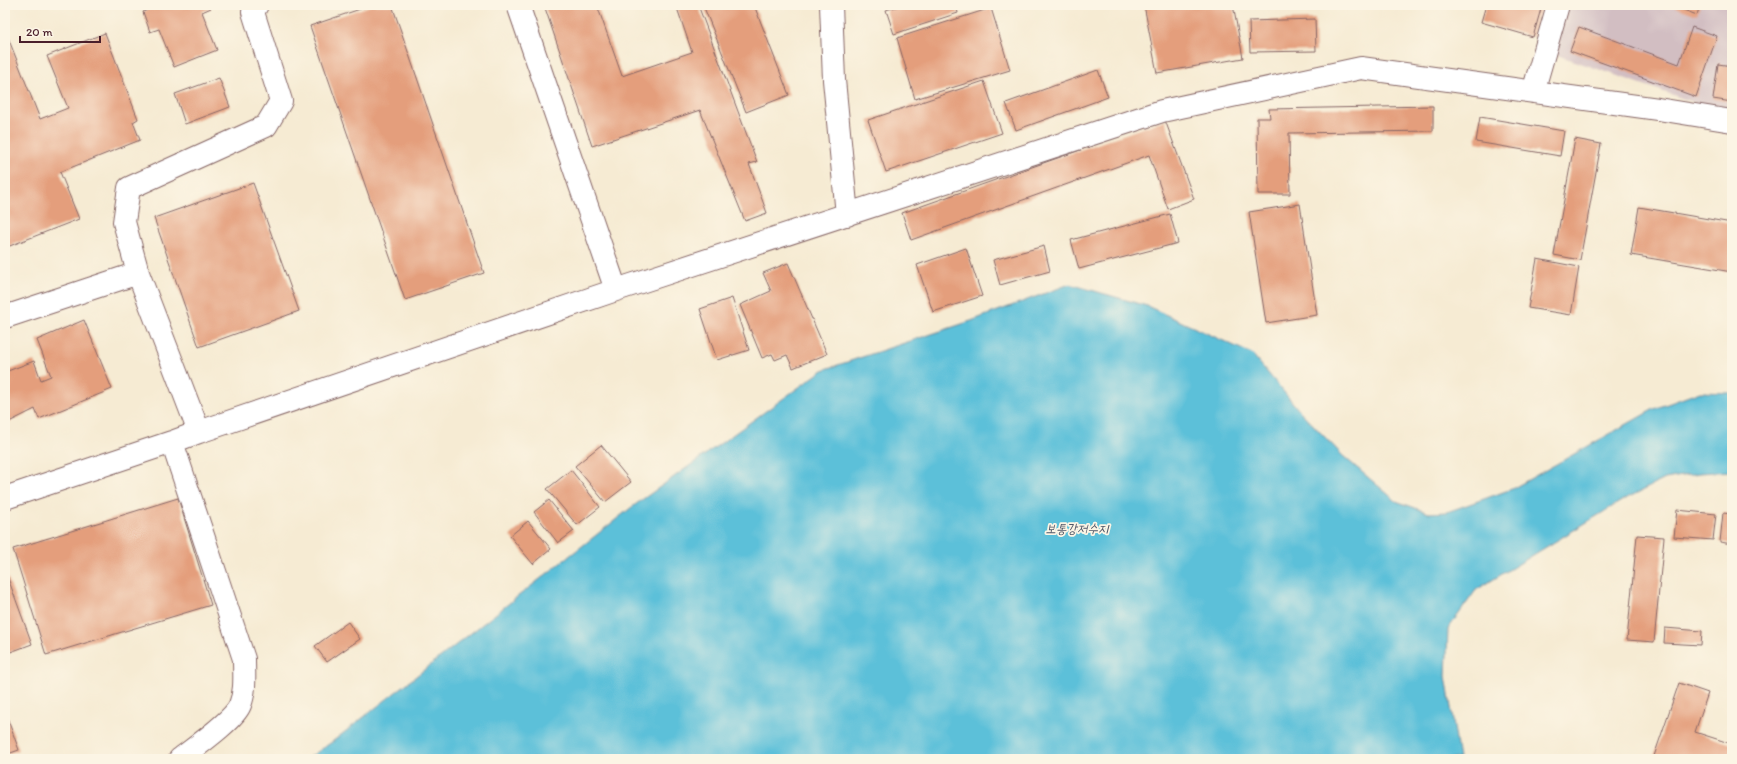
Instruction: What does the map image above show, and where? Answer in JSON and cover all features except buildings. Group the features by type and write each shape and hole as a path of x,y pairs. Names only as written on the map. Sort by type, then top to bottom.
{"street":[{"path":"199,432 138,273 124,222 129,188 266,126 281,101 253,12 257,5"},
{"path":"518,5 616,290"},
{"path":"831,5 834,80 847,215"},
{"path":"1533,92 1558,5"},
{"path":"5,498 616,290 1162,111 1361,68 1732,121"},
{"path":"5,317 138,273"},
{"path":"172,442 244,659 245,682 240,706 224,724 180,759"}],"shaded area":[{"path":"1547,5 1732,5 1732,109 1696,103 1537,48"}],"water":[{"name":"보통강저수지","path":"1070,284 1147,306 1252,354 1298,409 1343,456 1396,501 1429,513 1447,512 1512,489 1654,409 1700,392 1732,393 1732,471 1699,473 1665,479 1623,500 1476,590 1448,629 1446,676 1459,759 307,759 332,742 632,507 823,370 971,321"}]}
